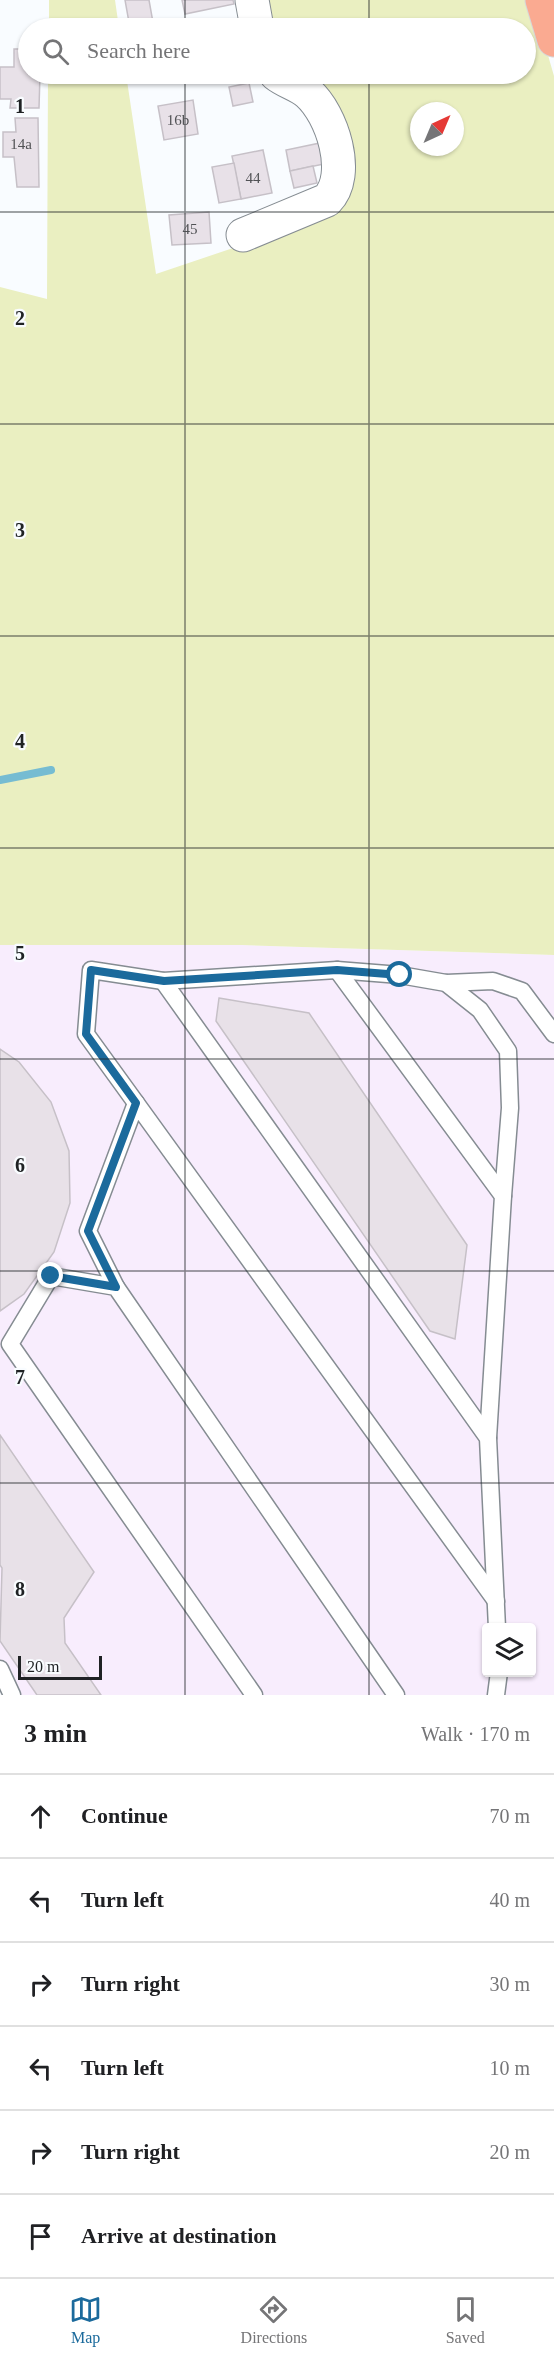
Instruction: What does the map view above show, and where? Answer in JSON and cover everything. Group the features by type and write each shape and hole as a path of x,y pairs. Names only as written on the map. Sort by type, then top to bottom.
{"highway":[{"path":"542,0 554,40"}],"street":[{"path":"252,0 255,18"},
{"path":"243,235 327,200 333,195 337,184 336,153 328,120 319,104 308,93 293,84"}],"lane":[{"path":"496,1601 86,1034 91,970 164,981 337,970 400,975 446,983 493,981 522,992 554,1034"},
{"path":"337,970 503,1196"},
{"path":"164,981 488,1438"},
{"path":"446,983 480,1010 508,1051 510,1108 488,1438 497,1623"},
{"path":"136,1103 88,1231 116,1287 396,1695"},
{"path":"116,1287 51,1276 10,1344 254,1695"},
{"path":"0,1670 12,1695"},
{"path":"496,1695 498,1677"}],"shaded area":[{"path":"0,945 242,945 554,955 554,1695 11,1695 0,1671"}],"green space":[{"path":"49,0 115,0 118,18 49,18"},
{"path":"252,0 532,0 554,76 554,955 242,945 0,945 0,287 47,299 48,84 128,84 156,274 322,218 344,181 290,84 536,84 536,18 255,18"}],"building":[{"path":"125,0 149,0 152,18 128,18"},
{"path":"182,0 233,0 234,4 185,14"},
{"path":"14,49 18,49 18,84 40,84 39,108 10,108 11,99 0,99 0,67 14,67"},
{"path":"249,84 253,102 233,106 229,87"},
{"path":"193,100 198,134 164,140 158,106"},
{"path":"15,118 38,118 39,187 17,187 14,157 3,157 3,132 16,132"},
{"path":"320,143 324,164 290,171 286,150"},
{"path":"263,150 272,193 241,199 232,156"},
{"path":"234,163 241,199 219,203 212,167"},
{"path":"313,166 317,183 294,188 290,171"},
{"path":"209,212 211,243 172,245 169,215"},
{"path":"219,998 309,1013 467,1245 455,1339 430,1331 216,1021"},
{"path":"0,1049 19,1062 51,1102 69,1151 70,1203 54,1252 24,1294 0,1311"},
{"path":"0,1435 94,1572 64,1618 65,1643 101,1695 37,1695 0,1641 2,1568 0,1565"}],"waterway":[{"path":"0,780 51,770"}],"route":[{"path":"51,1276 116,1287 88,1231 136,1103 86,1034 91,970 164,981 337,970 400,975"}]}
